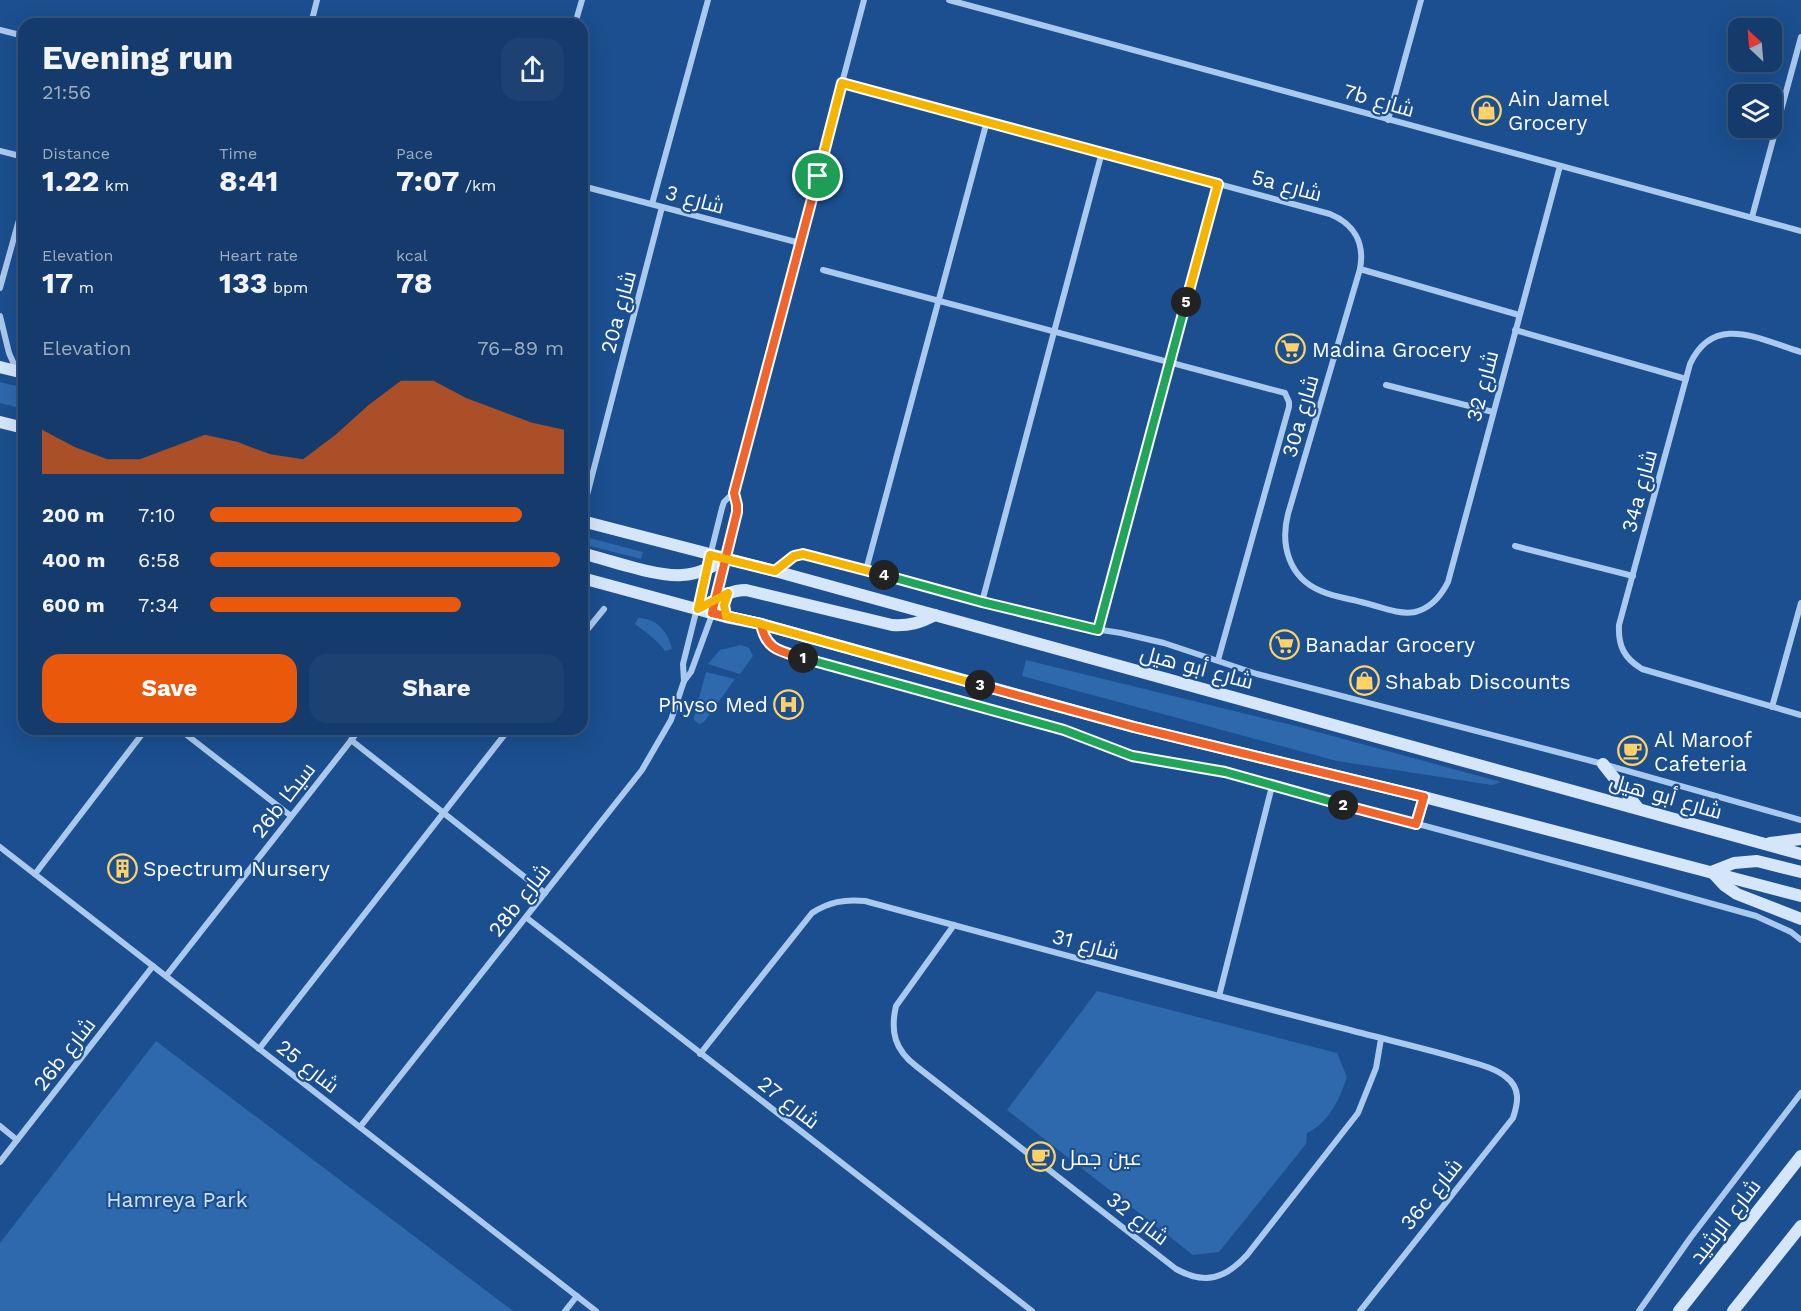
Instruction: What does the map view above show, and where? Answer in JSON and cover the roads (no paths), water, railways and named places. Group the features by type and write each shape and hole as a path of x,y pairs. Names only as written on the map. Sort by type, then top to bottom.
{"main road":[{"path":"0,367 18,372"},
{"path":"0,422 18,426"},
{"name":"شارع أبو هيل","path":"588,523 775,571 1801,854"},
{"path":"588,554 671,575 683,575 707,569 726,559"},
{"path":"588,580 761,624 1134,727 1424,797 1801,896"},
{"path":"698,609 735,590 760,592 892,625 908,626 935,615"},
{"path":"726,616 724,605 728,593"},
{"path":"1603,764 1638,808"},
{"path":"1416,824 1424,797"},
{"path":"1766,844 1801,839"},
{"path":"1711,872 1734,863 1757,861 1801,872"},
{"path":"1711,872 1737,894 1801,919"},
{"name":"شارع الرشيد","path":"1679,1311 1801,1156"},
{"path":"1733,1311 1801,1226"}],"street":[{"path":"312,18 317,0"},
{"path":"577,18 582,0"},
{"path":"652,204 708,0"},
{"path":"734,493 864,0"},
{"name":"7b شارع","path":"949,0 1801,231"},
{"path":"1388,120 1421,0"},
{"path":"0,30 18,34"},
{"path":"1752,217 1801,40"},
{"name":"5a شارع","path":"842,83 1341,218 1357,235 1361,247"},
{"path":"866,570 987,122"},
{"path":"0,151 18,156"},
{"path":"982,602 1102,153"},
{"name":"شارع 32","path":"1425,608 1443,593 1448,582 1560,166"},
{"path":"1098,630 1218,184"},
{"name":"شارع 3","path":"588,188 800,243"},
{"name":"20a شارع","path":"588,491 662,207"},
{"path":"0,288 18,224"},
{"name":"30a شارع","path":"1361,247 1360,269 1288,514 1284,529 1284,544 1288,559 1296,573 1321,591 1404,612 1425,608"},
{"path":"1360,269 1519,315"},
{"path":"823,270 1170,363 1280,390 1288,397 1289,402 1218,660"},
{"path":"0,316 9,353 18,368"},
{"path":"1515,330 1686,379"},
{"name":"34a شارع","path":"1772,707 1642,669 1630,662 1622,651 1618,639 1619,625 1695,352 1704,341 1714,335 1728,332 1801,352"},
{"path":"1386,385 1493,412"},
{"name":"28b شارع","path":"360,1127 527,918 653,754 671,720 684,681 691,672 712,613 737,512 734,493 724,502 683,664 684,681"},
{"path":"1515,546 1633,576"},
{"path":"775,571 794,556 803,554 982,602 1098,630 1164,643 1257,674 1603,764 1801,820"},
{"path":"1801,603 1772,707 1801,715"},
{"path":"588,629 604,609"},
{"path":"761,624 765,639 776,650 1064,730 1132,756 1225,772 1756,916 1791,932 1801,940"},
{"path":"34,874 141,735"},
{"path":"187,735 291,816"},
{"name":"26b سيكا","path":"166,976 355,735"},
{"path":"259,1048 504,735"},
{"path":"351,740 545,893"},
{"path":"1219,996 1272,786"},
{"name":"شارع 25","path":"0,847 596,1311"},
{"name":"شارع 31","path":"700,1054 812,913 837,901 851,899 1381,1039 1423,1047 1498,1072 1507,1077 1518,1093"},
{"name":"شارع 27","path":"527,918 1032,1311"},
{"name":"شارع 32","path":"954,925 896,1006 893,1033 897,1046 905,1058 1188,1276 1201,1279 1214,1278 1227,1273 1247,1256 1358,1113 1376,1068 1381,1039"},
{"name":"26b شارع","path":"0,1162 153,966"},
{"name":"36c شارع","path":"1360,1311 1506,1128 1513,1118 1518,1093"},
{"path":"1639,1311 1691,1237 1801,1093"},
{"path":"0,1126 17,1140"},
{"path":"565,1311 577,1296"}],"place":[{"name":"Ain Jamel Grocery","path":"1487,110"},
{"name":"Madina Grocery","path":"1291,349"},
{"name":"Banadar Grocery","path":"1284,644"},
{"name":"Shabab Discounts","path":"1364,681"},
{"name":"Physo Med","path":"789,704"},
{"name":"Al Maroof Cafeteria","path":"1633,751"},
{"name":"Spectrum Nursery","path":"122,868"},
{"name":"عين جمل","path":"1040,1157"}],"park label":[{"name":"Hamreya Park","path":"177,1199"}]}
